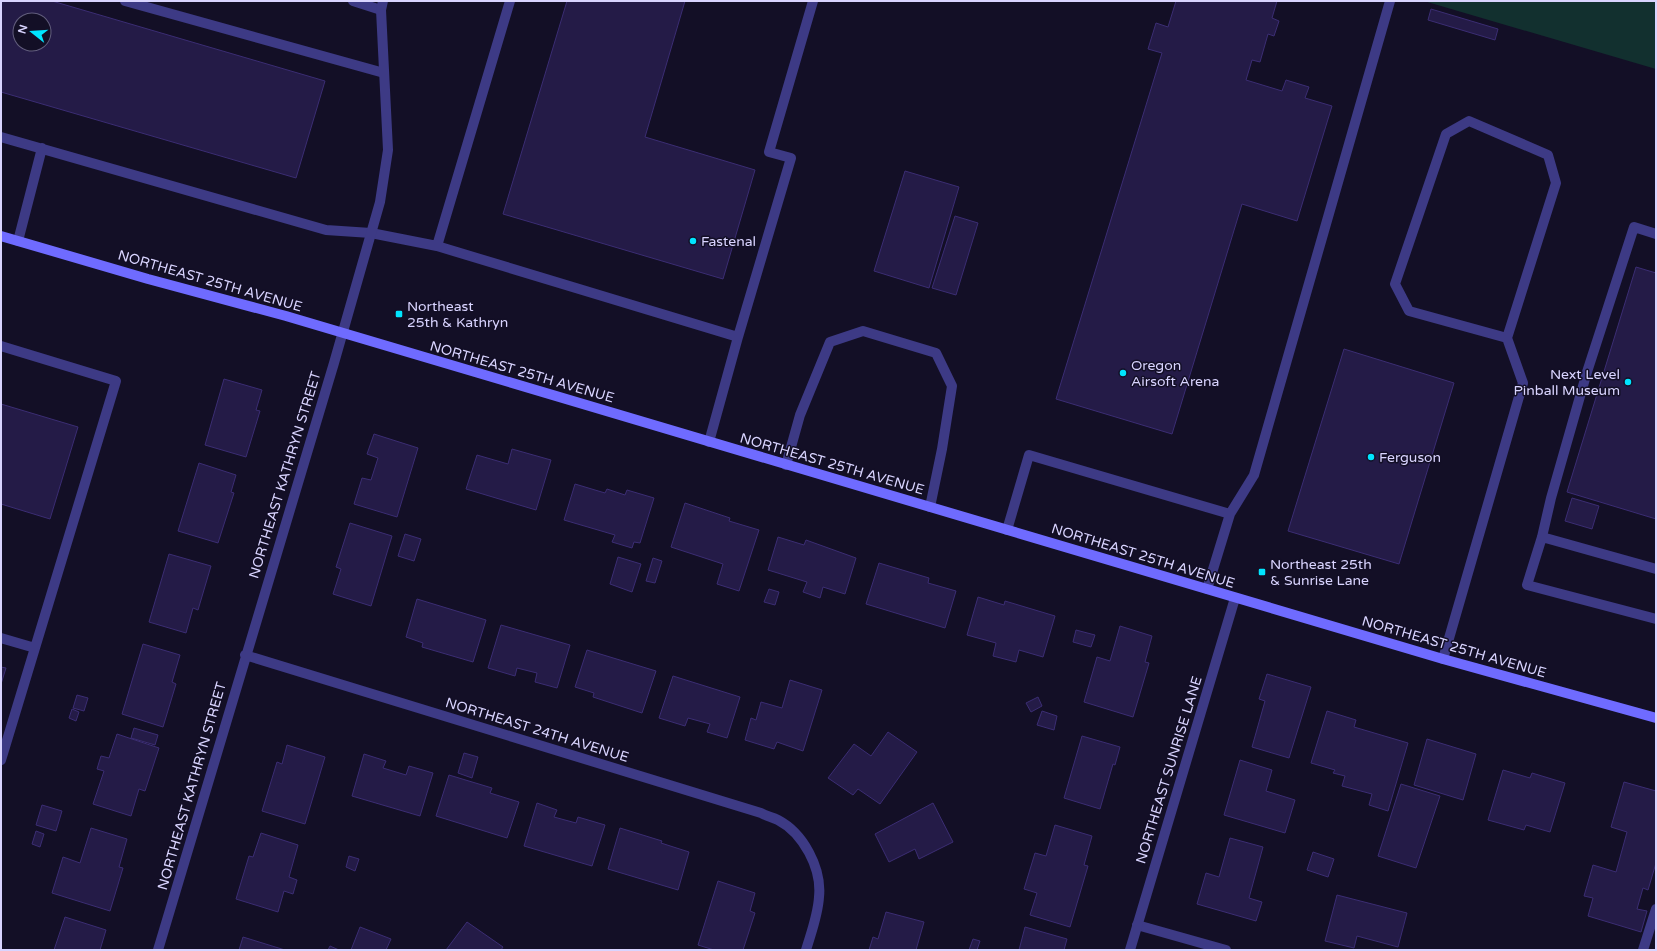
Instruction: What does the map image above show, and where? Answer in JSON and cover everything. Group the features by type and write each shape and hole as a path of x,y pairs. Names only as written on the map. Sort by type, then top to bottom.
{"main road":[{"name":"NORTHEAST 25TH AVENUE","path":"1,236 342,333 1443,659 1656,718"}],"street":[{"path":"126,1 384,73"},
{"path":"353,1 382,5"},
{"path":"437,246 510,1"},
{"path":"709,442 738,337 791,158 768,152 813,1"},
{"path":"1208,590 1230,514 1254,475 1390,1"},
{"name":"NORTHEAST KATHRYN STREET","path":"158,950 380,202 388,150 382,5"},
{"path":"1443,659 1523,383 1507,338 1556,183 1548,155 1469,121 1446,134 1395,284 1410,311 1507,338"},
{"path":"1,137 326,230 371,233 437,246 738,337"},
{"path":"18,241 42,148"},
{"path":"1656,234 1634,227 1587,372 1551,498 1542,537 1527,585 1656,619"},
{"path":"786,465 800,415 830,342 863,331 936,353 952,386 942,449 930,507"},
{"path":"1,346 116,381 1,760"},
{"path":"1007,530 1029,455 1230,514"},
{"path":"1542,537 1656,569"},
{"name":"NORTHEAST SUNRISE LANE","path":"1130,950 1235,598"},
{"path":"1,638 35,648"},
{"name":"NORTHEAST 24TH AVENUE","path":"245,655 761,813 778,820 792,830 809,852 817,871 820,896 814,924 806,950"},
{"path":"1643,950 1656,909"},
{"path":"1137,925 1226,950"}],"green space":[{"path":"1424,1 1656,1 1656,69"}],"building":[{"path":"1,1 52,1 325,81 296,178 1,92"},
{"path":"567,1 685,1 645,137 755,170 723,279 503,214"},
{"path":"1176,1 1277,1 1272,18 1279,21 1274,36 1268,34 1260,62 1252,60 1246,80 1282,91 1286,80 1309,87 1305,98 1332,106 1297,221 1242,204 1172,434 1056,399 1162,53 1148,49 1156,23 1168,27"},
{"path":"1431,9 1498,29 1495,40 1428,20"},
{"path":"905,171 959,187 929,288 874,271"},
{"path":"955,216 978,223 956,295 932,288"},
{"name":"Next Level Pinball Museum","path":"1636,267 1656,273 1656,519 1567,492"},
{"name":"Ferguson","path":"1344,349 1454,383 1399,564 1288,531"},
{"path":"224,379 262,390 256,410 260,411 246,457 205,445"},
{"path":"1,404 78,427 50,519 1,504"},
{"path":"374,434 418,448 397,517 354,504 362,478 371,480 378,458 367,454"},
{"path":"512,449 551,460 536,510 466,489 477,455 508,464"},
{"path":"199,463 236,475 231,492 234,493 218,543 178,531"},
{"path":"575,484 605,493 607,489 625,495 627,490 654,498 640,543 634,542 632,548 612,542 615,535 564,520"},
{"path":"1572,498 1599,506 1592,529 1565,521"},
{"path":"685,503 730,518 729,521 759,530 739,591 717,584 723,564 671,547"},
{"path":"350,523 392,536 371,606 333,594 341,569 336,567"},
{"path":"405,534 421,539 414,561 398,556"},
{"path":"778,537 804,545 806,540 856,558 845,594 823,587 820,598 803,592 807,582 768,570"},
{"path":"169,554 211,566 198,610 193,608 186,633 149,622"},
{"path":"618,557 641,564 632,592 610,584"},
{"path":"653,558 662,561 655,583 646,581"},
{"path":"879,563 929,578 928,583 956,591 945,628 866,604"},
{"path":"769,589 779,592 775,605 764,602"},
{"path":"978,597 1004,605 1005,601 1055,616 1043,657 1019,650 1016,662 993,656 996,643 967,635"},
{"path":"417,599 486,620 473,662 422,647 423,643 406,637"},
{"path":"501,625 570,645 557,688 535,682 537,673 517,668 515,676 488,668"},
{"path":"1120,626 1152,636 1145,662 1149,663 1133,717 1084,702 1097,657 1110,661"},
{"path":"1076,630 1095,635 1091,647 1073,642"},
{"path":"143,644 180,655 172,682 176,684 163,727 122,714"},
{"path":"587,650 656,671 642,713 593,697 594,693 575,687"},
{"path":"1,667 6,668 1,684"},
{"path":"1267,674 1311,687 1289,758 1252,747 1265,701 1259,699"},
{"path":"673,676 740,697 727,738 707,732 710,724 688,718 685,726 659,718"},
{"path":"790,680 822,690 803,751 777,742 774,749 745,740 751,718 756,720 761,702 782,708"},
{"path":"77,695 88,698 84,711 73,708"},
{"path":"1038,697 1042,706 1031,712 1026,703"},
{"path":"72,709 79,712 76,721 69,718"},
{"path":"1042,711 1057,716 1054,730 1037,725"},
{"path":"1327,711 1356,720 1354,727 1408,743 1388,811 1369,805 1372,794 1342,786 1345,776 1333,773 1335,770 1311,763"},
{"path":"134,728 158,735 155,745 131,738"},
{"path":"888,732 917,752 880,804 858,789 853,795 828,778 854,744 871,756"},
{"path":"117,734 159,748 145,791 139,789 131,816 93,804 104,771 97,769 101,756 109,758"},
{"path":"1082,736 1120,747 1115,765 1113,764 1100,809 1064,798"},
{"path":"1427,739 1476,754 1463,800 1414,785"},
{"path":"287,745 325,757 305,824 262,811 277,762 282,764"},
{"path":"464,753 478,757 472,778 458,773"},
{"path":"364,754 386,761 383,768 406,775 409,766 433,773 420,816 352,796"},
{"path":"1240,760 1272,770 1266,791 1295,800 1285,833 1224,815"},
{"path":"1503,770 1530,778 1532,773 1565,783 1550,832 1526,825 1524,830 1488,820"},
{"path":"449,775 492,788 490,793 519,802 507,838 436,816"},
{"path":"1624,782 1656,791 1656,863 1648,890 1643,888 1637,909 1647,911 1641,932 1588,916 1593,898 1584,896 1593,865 1616,872 1627,832 1611,827"},
{"path":"1401,784 1440,796 1416,868 1378,856"},
{"path":"537,803 557,810 554,817 576,823 578,817 605,825 592,866 524,846"},
{"path":"933,803 953,842 919,859 915,849 889,862 875,834"},
{"path":"42,805 62,811 56,831 36,825"},
{"path":"1055,825 1092,836 1084,865 1088,866 1070,927 1030,915 1037,893 1024,889 1035,853 1046,856"},
{"path":"91,828 127,839 119,867 123,868 110,911 52,893 63,857 80,863"},
{"path":"620,828 662,841 661,843 689,852 678,890 608,869"},
{"path":"36,831 44,834 40,847 32,844"},
{"path":"261,833 298,845 289,877 297,880 293,894 284,891 278,912 236,899 249,856 253,857"},
{"path":"1230,838 1263,847 1249,898 1262,902 1256,921 1197,904 1206,873 1219,877"},
{"path":"1313,852 1334,859 1328,877 1307,870"},
{"path":"349,856 359,859 355,871 346,867"},
{"path":"718,881 755,893 750,911 755,913 743,950 714,950 698,945"},
{"path":"1337,895 1407,913 1398,947 1357,936 1354,948 1325,941"},
{"path":"886,912 924,922 916,950 869,950 873,937 878,939"},
{"path":"65,917 106,930 100,950 54,950"},
{"path":"467,922 503,947 501,950 446,950"},
{"path":"360,927 391,939 386,950 351,950"},
{"path":"1025,927 1067,939 1064,950 1019,950"},
{"path":"243,937 285,950 239,950"},
{"path":"973,939 980,941 977,950 969,950"},
{"path":"330,946 339,950 328,950"}],"place":[{"name":"Fastenal","path":"693,241"},
{"name":"Northeast 25th & Kathryn","path":"399,314"},
{"name":"Oregon Airsoft Arena","path":"1123,373"},
{"name":"Next Level Pinball Museum","path":"1628,382"},
{"name":"Ferguson","path":"1371,457"},
{"name":"Northeast 25th & Sunrise Lane","path":"1262,572"}]}
